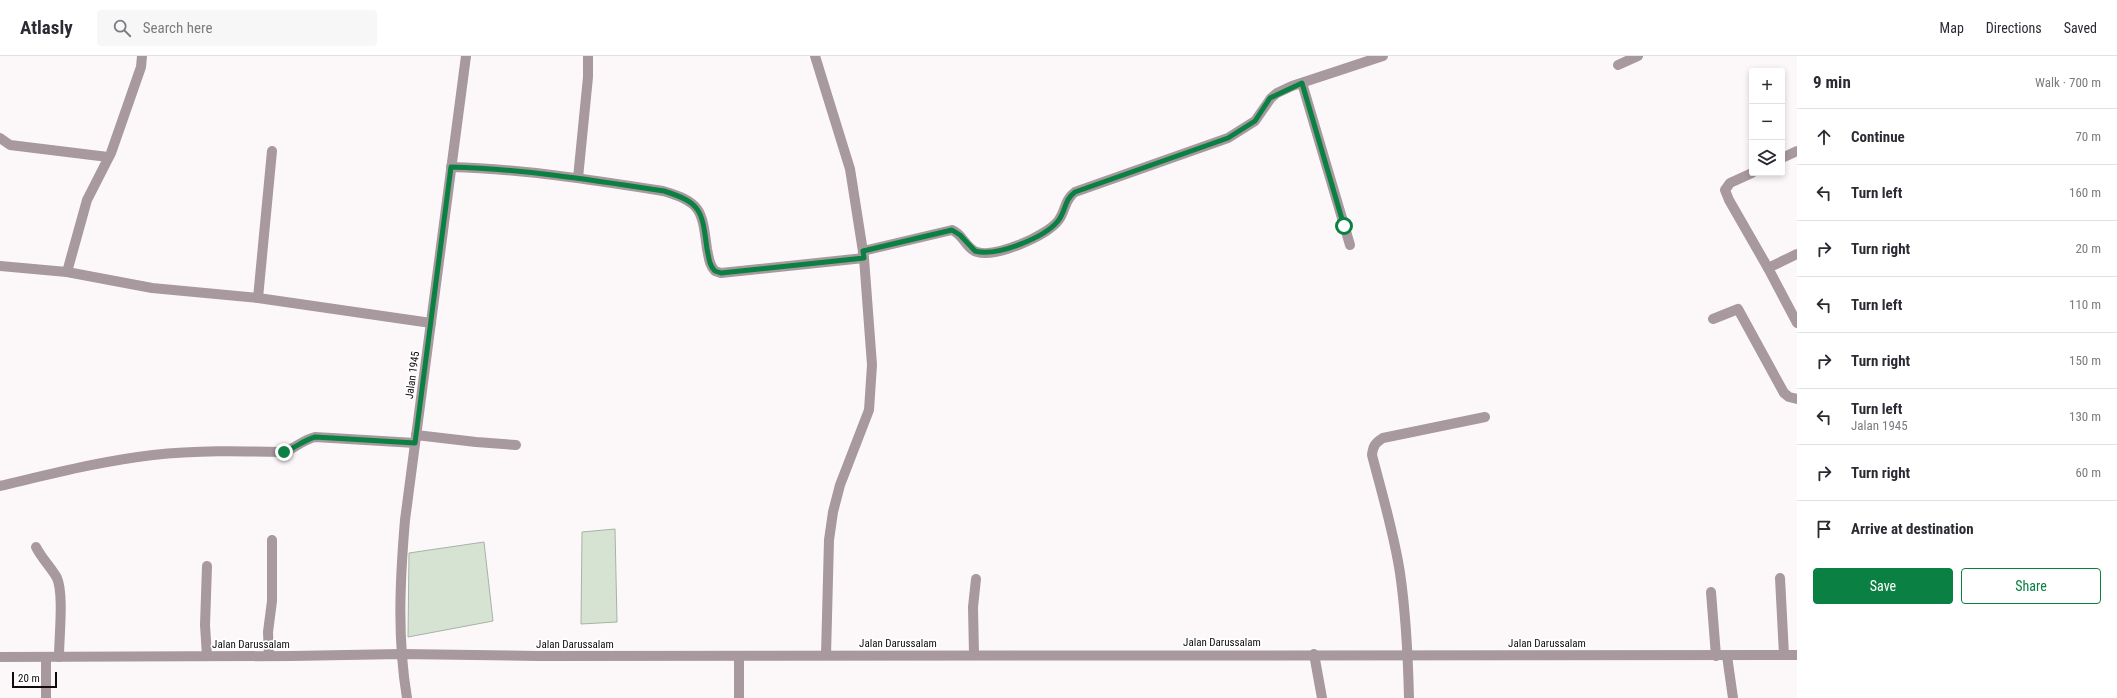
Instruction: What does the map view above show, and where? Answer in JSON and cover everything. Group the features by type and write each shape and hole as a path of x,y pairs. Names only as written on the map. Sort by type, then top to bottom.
{"street":[{"path":"67,272 86,200 108,157 126,113 141,68 142,56"},
{"name":"Jalan 1945","path":"407,698 401,654 399,590 405,520 466,56"},
{"path":"578,178 588,77 588,56"},
{"path":"815,56 850,169 864,255 871,358 871,395 869,410 840,485 833,512 829,540 826,655"},
{"path":"451,167 498,168 578,178 664,191 691,201 701,215 709,261 715,271 741,272 864,255 952,230 960,235 975,251 982,254 992,253 1018,244 1054,225 1060,219 1067,199 1075,192 1228,138 1255,121 1270,98 1302,83 1383,56"},
{"path":"1618,65 1638,56"},
{"path":"1302,83 1350,245"},
{"path":"0,138 10,145 108,157"},
{"path":"258,298 272,151"},
{"path":"1785,157 1797,151"},
{"path":"1749,174 1730,183 1725,190 1729,200 1768,268 1797,323"},
{"path":"1768,268 1797,254"},
{"path":"0,266 67,272 152,288 258,298 431,323"},
{"path":"1713,319 1730,310 1738,309 1784,393 1789,397 1797,399"},
{"path":"1409,698 1408,654 1400,574 1393,535 1372,455 1373,448 1376,443 1383,438 1485,416"},
{"path":"0,486 113,460 154,454 201,451 284,452 294,448 304,440 315,437 415,439 516,445"},
{"path":"269,656 268,632 272,601 272,540"},
{"path":"36,547 44,562 52,569 60,590 59,657"},
{"path":"207,566 204,625 207,656"},
{"path":"1780,578 1784,655"},
{"path":"974,654 973,607 976,579"},
{"path":"1711,592 1716,656"},
{"name":"Jalan Darussalam","path":"0,657 401,654 739,656 974,654 1797,655"},
{"path":"1314,654 1322,698"},
{"path":"739,656 739,698"},
{"path":"1727,656 1733,698"},
{"path":"46,657 46,698"}],"building":[{"path":"615,529 617,622 581,624 582,532"},
{"path":"484,542 493,621 408,637 409,553"}],"route":[{"path":"284,452 294,448 304,440 315,437 355,441 415,443 451,167 498,168 545,173 664,191 681,197 691,201 697,207 701,215 709,261 715,271 721,273 864,258 863,251 952,230 960,235 969,247 982,254 992,253 1018,244 1044,232 1060,219 1067,199 1075,192 1228,138 1243,130 1255,121 1270,98 1277,93 1302,83 1344,226"}]}
